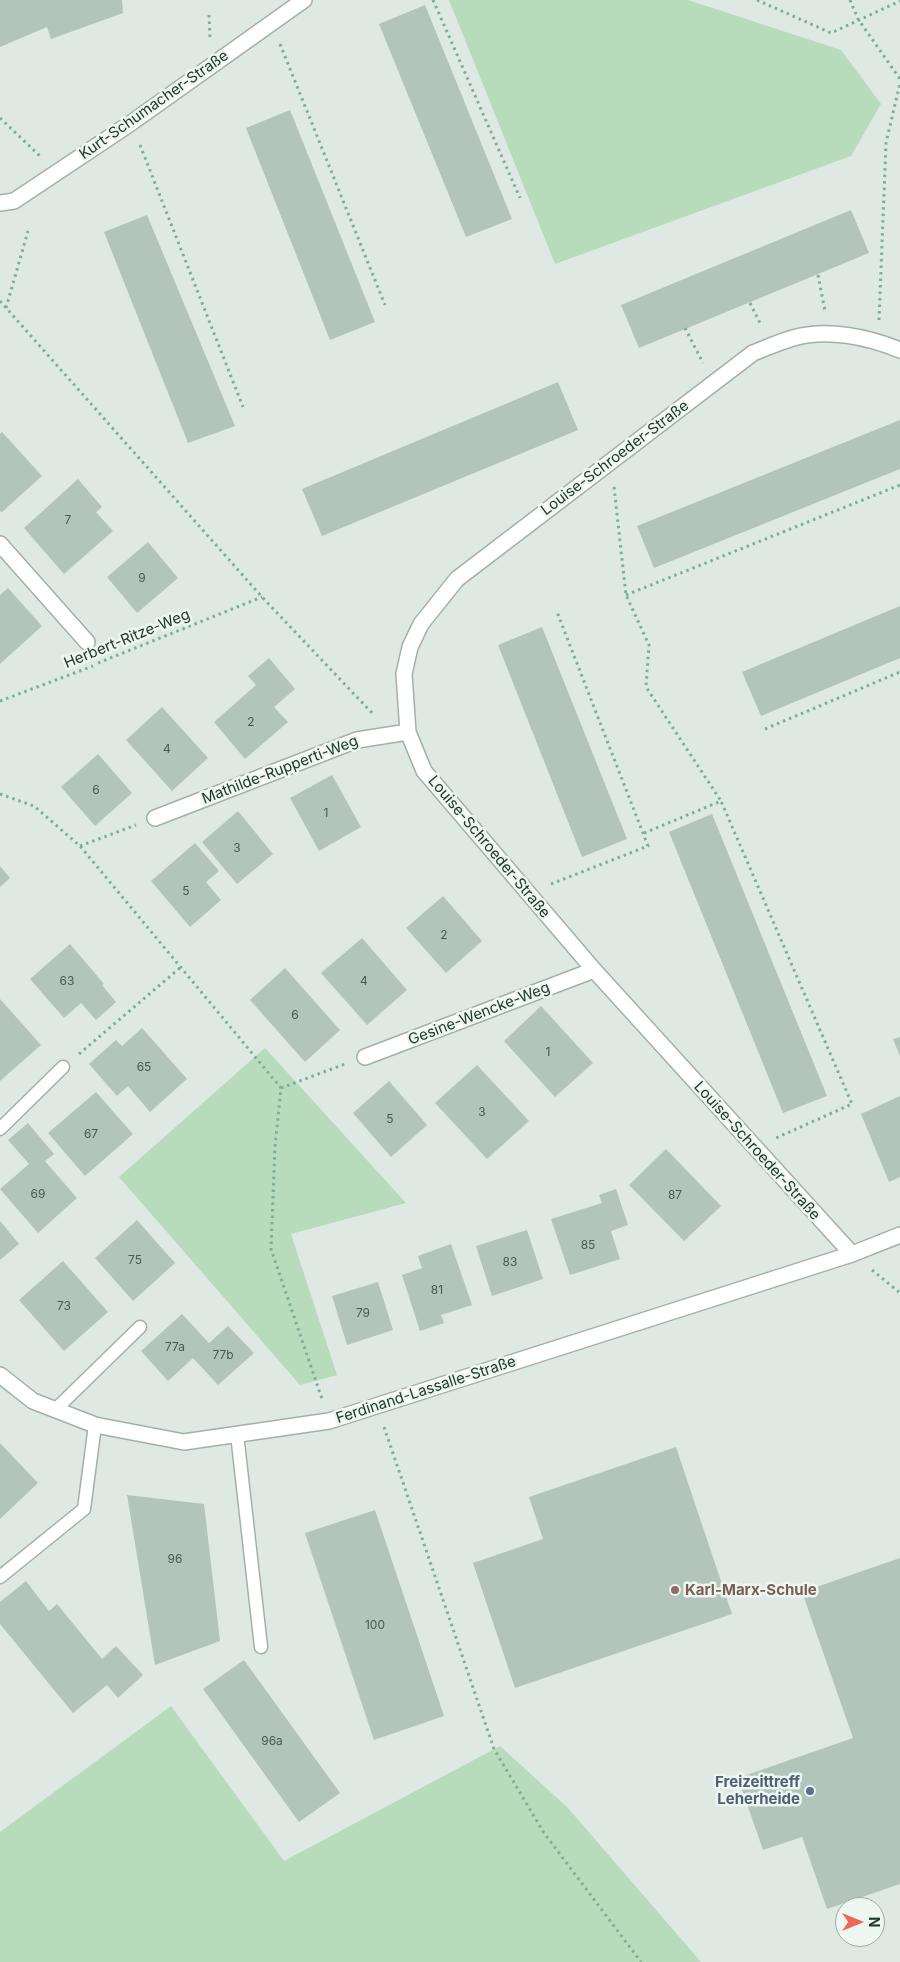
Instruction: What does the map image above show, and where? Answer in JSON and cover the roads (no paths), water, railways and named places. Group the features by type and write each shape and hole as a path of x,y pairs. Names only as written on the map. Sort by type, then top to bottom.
{"street":[{"name":"Kurt-Schumacher-Straße","path":"0,203 14,201 131,122 304,0"},
{"name":"Louise-Schroeder-Straße","path":"852,1254 594,970 424,771 408,732 404,674 410,648 421,624 457,579 752,353 794,337 829,334 878,341 900,350"},
{"path":"0,544 87,642"},
{"name":"Mathilde-Rupperti-Weg","path":"155,818 357,740 408,732"},
{"name":"Gesine-Wencke-Weg","path":"365,1057 594,970"},
{"path":"852,1254 900,1235"},
{"name":"Ferdinand-Lassalle-Straße","path":"0,1375 33,1401 95,1425 184,1442 329,1421 852,1254"}],"lane":[{"path":"0,1129 63,1067"},
{"path":"55,1410 140,1327"},
{"path":"0,1577 84,1509 95,1425"},
{"path":"237,1434 260,1647"}],"place":[{"name":"Karl-Marx-Schule","path":"675,1590"},
{"name":"Freizeittreff Leherheide","path":"810,1791"}]}
